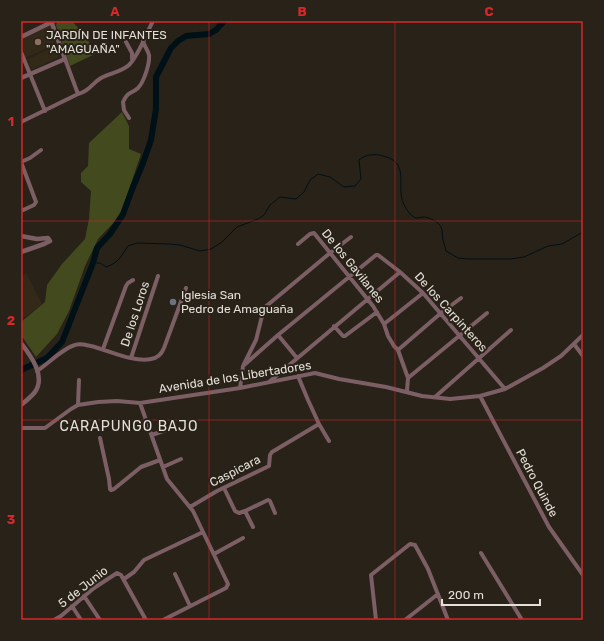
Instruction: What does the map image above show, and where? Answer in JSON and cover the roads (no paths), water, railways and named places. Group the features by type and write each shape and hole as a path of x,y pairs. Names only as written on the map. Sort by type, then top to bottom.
{"street":[{"path":"21,37 53,21 78,94"},
{"path":"21,122 85,92 101,78 119,71 129,64 153,21"},
{"path":"129,118 124,110 123,102 129,92 134,91 144,80 149,57 143,40"},
{"path":"126,42 132,53 132,60"},
{"path":"21,52 45,111"},
{"path":"21,78 65,59"},
{"path":"21,211 34,205 36,202 21,163 41,150"},
{"name":"De los Gavilanes","path":"298,244 314,233 368,298 384,324 388,336 398,350 408,378"},
{"path":"21,236 37,239 48,238 50,241 21,252"},
{"path":"240,388 243,366 256,340 263,310 350,237"},
{"name":"De los Carpinteros","path":"350,277 376,255 380,256 422,292 505,389"},
{"path":"269,383 334,326 400,272"},
{"name":"De los Loros","path":"131,358 158,276"},
{"path":"243,366 278,335 350,277"},
{"path":"103,349 126,286 133,280"},
{"path":"37,370 65,351 80,344 103,349 131,358 142,360 152,359 162,353 186,288"},
{"path":"384,324 422,292"},
{"path":"398,350 440,313 460,298"},
{"path":"334,326 343,336 345,336 377,312"},
{"path":"407,392 408,378 487,312"},
{"path":"435,398 510,330"},
{"path":"278,335 297,358"},
{"name":"Avenida de los Libertadores","path":"21,428 45,428 70,409 78,405 104,402 140,403 240,388 315,373 357,383 386,387 435,398 450,399 480,396 505,389 553,362 583,335"},
{"path":"21,343 37,370 39,381 36,391 21,405"},
{"path":"574,344 583,356"},
{"path":"298,376 319,424 329,441"},
{"path":"78,405 79,380"},
{"name":"Pedro Quinde","path":"480,396 549,527 583,574"},
{"path":"140,403 168,479 193,511 228,584 226,588 163,620"},
{"name":"Caspicara","path":"190,507 224,488 269,466 270,455 272,452 319,424"},
{"path":"152,435 166,430"},
{"path":"100,438 111,490 140,468 160,460"},
{"path":"163,467 181,459"},
{"path":"224,488 235,511 239,513 268,500 270,501 275,513"},
{"path":"245,511 253,527"},
{"path":"124,579 134,572 144,560 203,532"},
{"path":"214,554 243,538"},
{"path":"376,620 370,575 410,544 415,545 428,569 448,620"},
{"path":"481,553 522,620"},
{"name":"5 de Junio","path":"54,620 61,616 94,588 117,573 124,579 146,620"},
{"path":"175,574 190,606"},
{"path":"405,620 438,594"},
{"path":"84,596 100,620"},
{"path":"72,606 81,620"}],"waterway":[{"path":"21,370 47,358 62,342 93,263 97,248 110,234 123,214 151,140 156,109 156,77 171,48 186,36 209,34 216,30 224,21"},
{"path":"93,263 100,263 106,267 111,265 119,259 128,246 137,243 180,245 200,251 211,249 222,242 237,227 258,219 264,215 270,205 280,197 296,199 304,192 310,180 318,174 330,177 344,187 355,186 361,179 359,160 366,156 374,155 390,158 396,163 400,169 402,201 408,211 417,218 428,218 438,223 442,229 446,251 458,258 510,259 524,257 548,246 562,244 583,232"}],"place":[{"name":"JARDÍN DE INFANTES \"AMAGUAÑA\"","path":"38,42"},
{"name":"Iglesia San Pedro de Amaguaña","path":"173,302"}],"district":[{"name":"CARAPUNGO BAJO","path":"129,426"}]}
